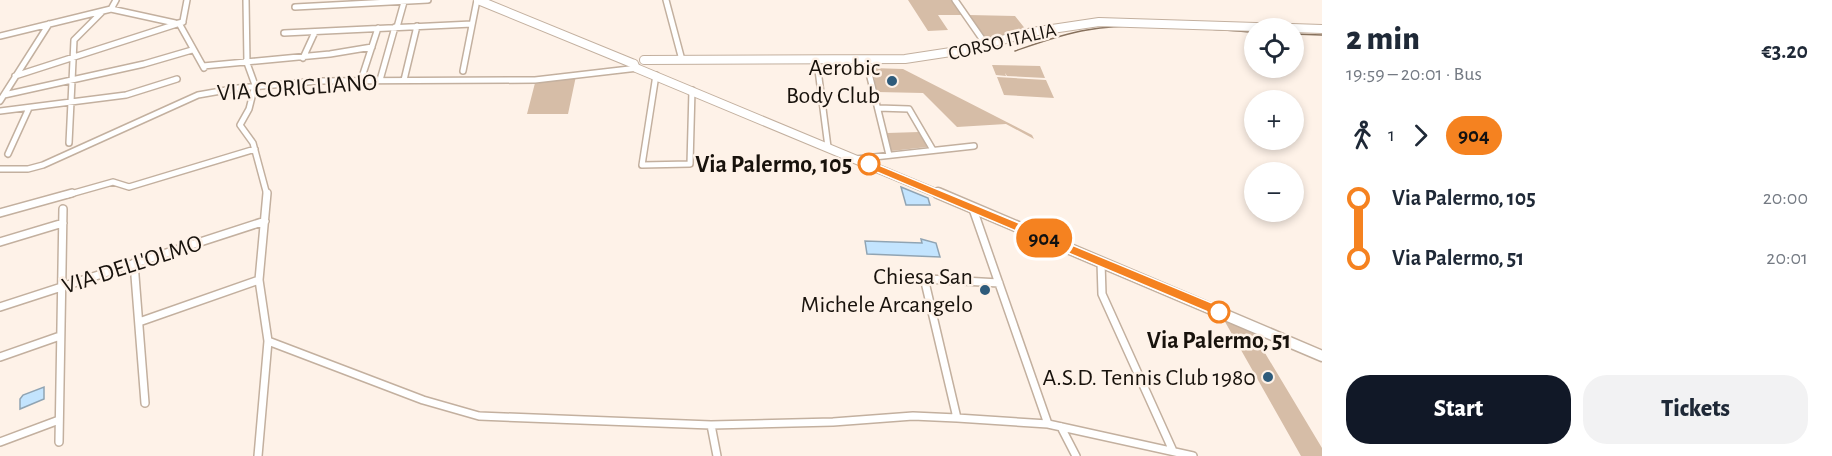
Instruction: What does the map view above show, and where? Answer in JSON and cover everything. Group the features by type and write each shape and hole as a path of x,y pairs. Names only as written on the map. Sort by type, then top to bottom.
{"main road":[{"path":"478,0 611,56 643,66 855,159 1322,356"},
{"name":"CORSO ITALIA","path":"643,66 682,60 887,60 987,46 1032,32 1099,22 1322,29"},
{"path":"611,56 622,64 643,66"}],"street":[{"path":"111,9 116,0"},
{"path":"187,0 178,23 204,68 247,60 336,56 372,47"},
{"path":"246,0 247,60 255,86 249,109 240,125 255,149 267,190 259,280 261,306 268,340 258,456"},
{"path":"295,7 428,0"},
{"path":"462,71 478,0"},
{"path":"666,0 682,60"},
{"path":"955,0 987,46"},
{"path":"380,80 404,2"},
{"path":"0,36 111,9 178,23"},
{"path":"69,143 74,40 104,10"},
{"path":"15,76 178,23"},
{"path":"0,101 49,24"},
{"path":"284,33 472,24"},
{"path":"404,80 417,26"},
{"path":"361,80 378,28"},
{"path":"303,58 315,32"},
{"path":"4,95 192,50"},
{"path":"609,71 622,64"},
{"path":"867,65 889,155"},
{"path":"609,71 643,66 642,165 690,164 692,89"},
{"path":"818,70 828,147"},
{"name":"VIA CORIGLIANO","path":"0,169 28,169 44,165 198,95 255,86 361,80 524,80 609,71"},
{"path":"0,111 126,95 177,79"},
{"path":"8,154 29,108"},
{"path":"878,108 909,109 933,150"},
{"path":"855,159 975,146"},
{"path":"0,213 113,182 129,186 255,149"},
{"path":"973,208 1048,424"},
{"path":"59,442 63,209"},
{"name":"VIA DELL'OLMO","path":"0,307 265,221"},
{"path":"0,242 63,223"},
{"path":"1101,262 1102,294 1173,451"},
{"path":"134,263 145,403"},
{"path":"957,418 925,282 928,279 999,283"},
{"path":"139,322 259,280"},
{"path":"0,357 60,336"},
{"path":"268,340 423,400 479,416 505,419 711,425 833,422 913,416 957,418 1048,424 1193,456"},
{"path":"0,442 59,420"},
{"path":"711,425 717,456"},
{"path":"1061,427 1076,456"}],"shaded area":[{"path":"908,0 952,0 963,15 938,15 948,30 928,31"},
{"path":"969,15 1015,16 1027,31 988,42"},
{"path":"992,65 1040,66 1045,78 1007,76 1005,73 1006,76 996,75"},
{"path":"872,68 903,69 1032,135 1034,139 1006,124 957,127 923,93 877,92"},
{"path":"576,76 568,114 527,114 535,83"},
{"path":"997,77 1046,80 1054,98 1004,95"},
{"path":"919,132 927,147 891,151 887,133"},
{"name":"A.S.D. Tennis Club 1980","path":"1224,320 1253,333 1322,448 1322,456 1301,456"}],"building":[{"path":"901,187 928,198 930,205 906,205"},
{"path":"921,239 936,243 940,257 867,254 865,241 922,243"},
{"path":"44,387 44,399 20,409 20,399 23,395"}],"waterway":[{"path":"1015,51 1068,34 1108,27 1170,26 1244,31"},
{"path":"1304,34 1322,35"}],"bus line":[{"name":"904","path":"869,164 1219,312"}],"place":[{"name":"Aerobic Body Club","path":"892,81"},
{"name":"Via Palermo, 105","path":"869,164"},
{"name":"Chiesa San Michele Arcangelo","path":"985,290"},
{"name":"Via Palermo, 51","path":"1219,312"},
{"name":"A.S.D. Tennis Club 1980","path":"1268,377"}]}
